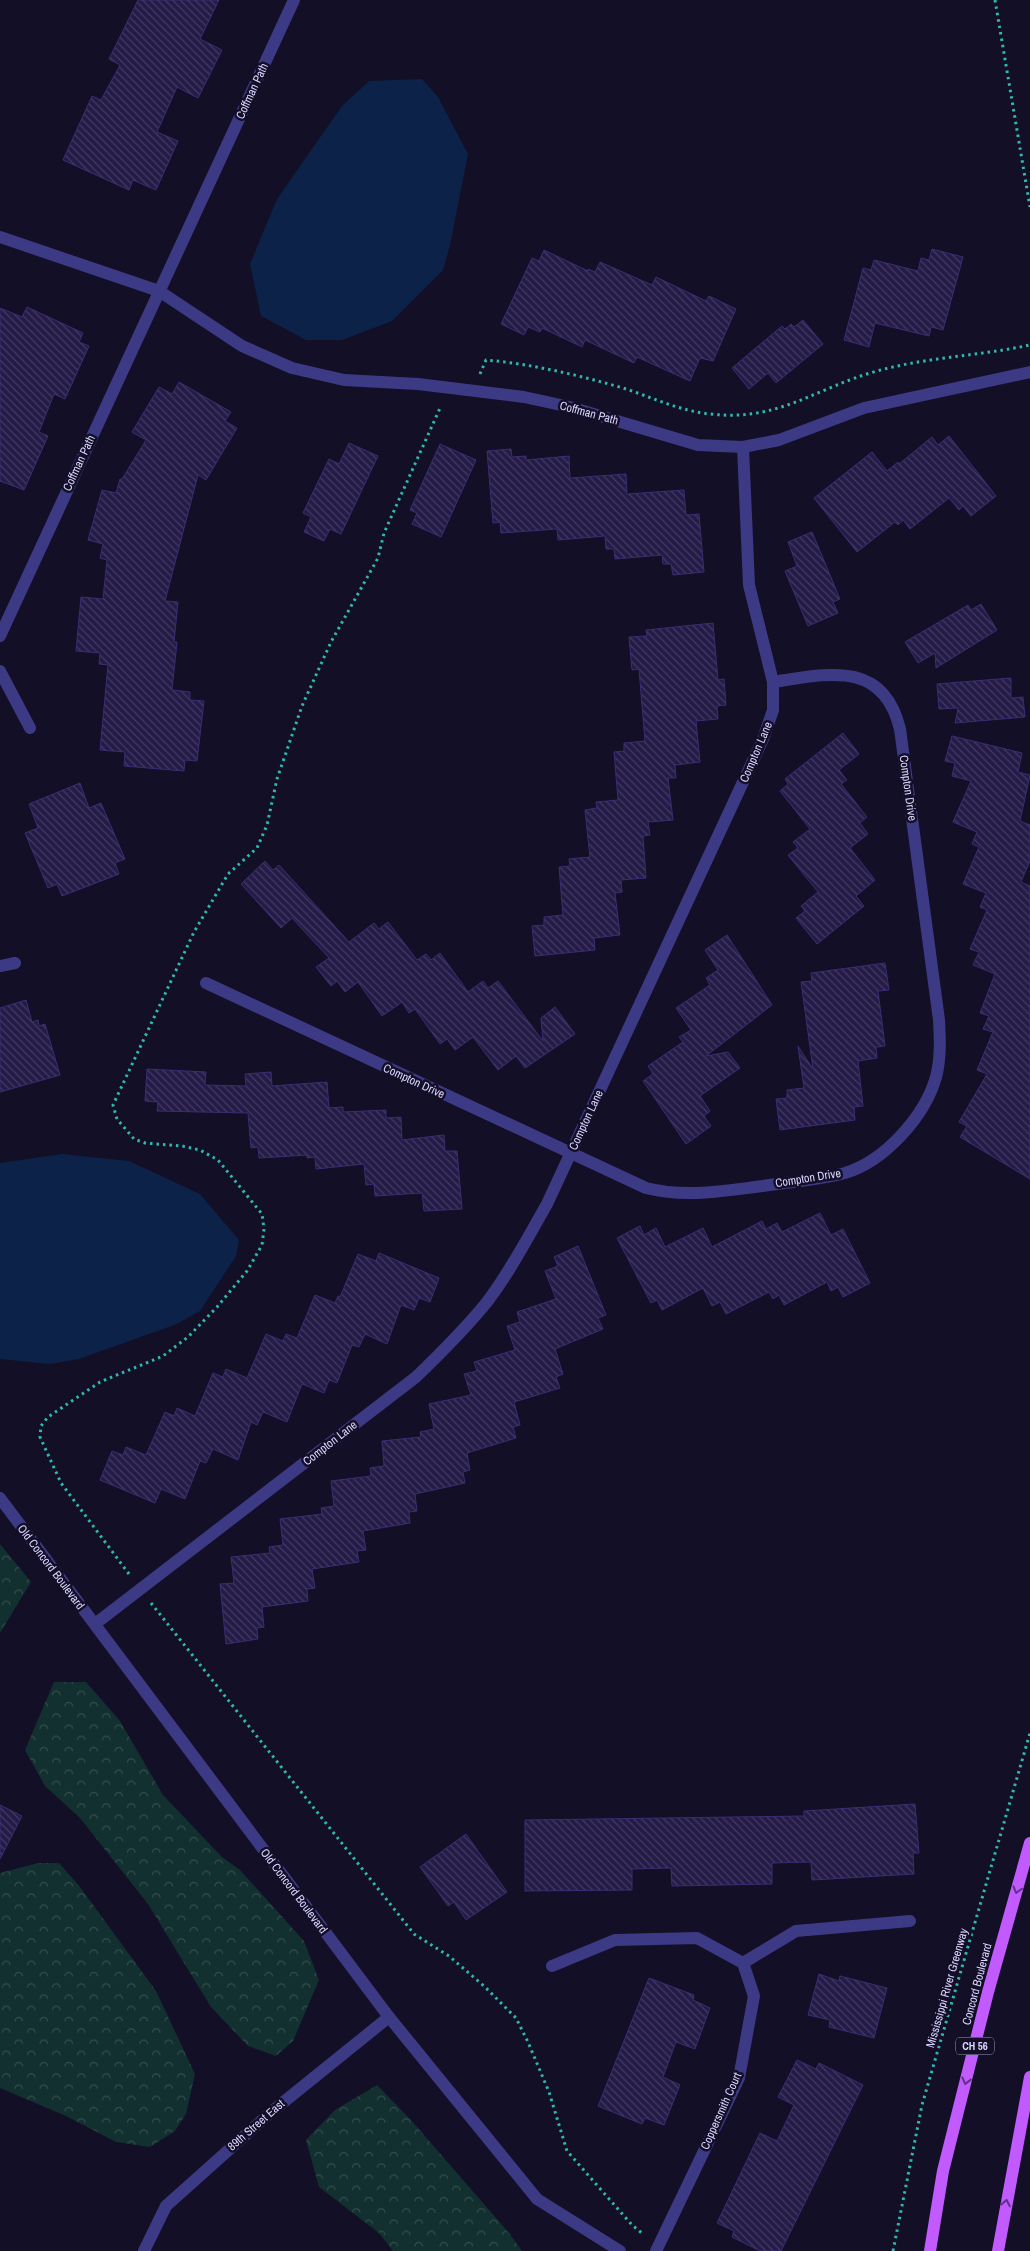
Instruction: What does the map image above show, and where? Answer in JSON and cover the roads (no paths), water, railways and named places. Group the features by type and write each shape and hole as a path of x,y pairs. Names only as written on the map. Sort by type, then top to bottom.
{"main road":[{"name":"Concord Boulevard","path":"930,2251 943,2171 988,1992 1030,1843"},
{"path":"998,2251 1030,2077"}],"street":[{"name":"Coffman Path","path":"0,636 294,0"},
{"name":"Coffman Path","path":"0,236 159,291 242,346 292,368 344,380 450,387 570,407 698,445 743,447 779,440 864,408 1030,372"},
{"name":"Compton Lane","path":"95,1624 416,1377 454,1340 506,1275 547,1204 763,739 773,710 773,682 749,585 743,447"},
{"path":"0,672 30,728"},
{"name":"Compton Drive","path":"206,983 646,1188 674,1194 702,1194 820,1178 847,1172 891,1146 908,1128 925,1105 936,1077 940,1049 939,1020 897,717 892,706 877,688 855,677 829,674 773,682"},
{"path":"0,966 15,963"},
{"name":"Old Concord Boulevard","path":"0,1498 389,2017 537,2199 620,2251"},
{"path":"552,1966 615,1940 688,1938 697,1938 743,1963 796,1931 910,1920"},
{"name":"Coppersmith Court","path":"657,2248 739,2078 754,1996 743,1963"},
{"name":"89th Street East","path":"144,2251 166,2206 270,2113 389,2017"}],"water":[{"path":"422,79 438,97 468,154 450,245 443,270 392,321 342,340 306,340 261,316 250,264 277,199 342,106 369,81"},
{"path":"62,1154 129,1161 200,1194 239,1240 236,1256 200,1311 177,1324 79,1359 50,1364 0,1359 0,1163"}]}
